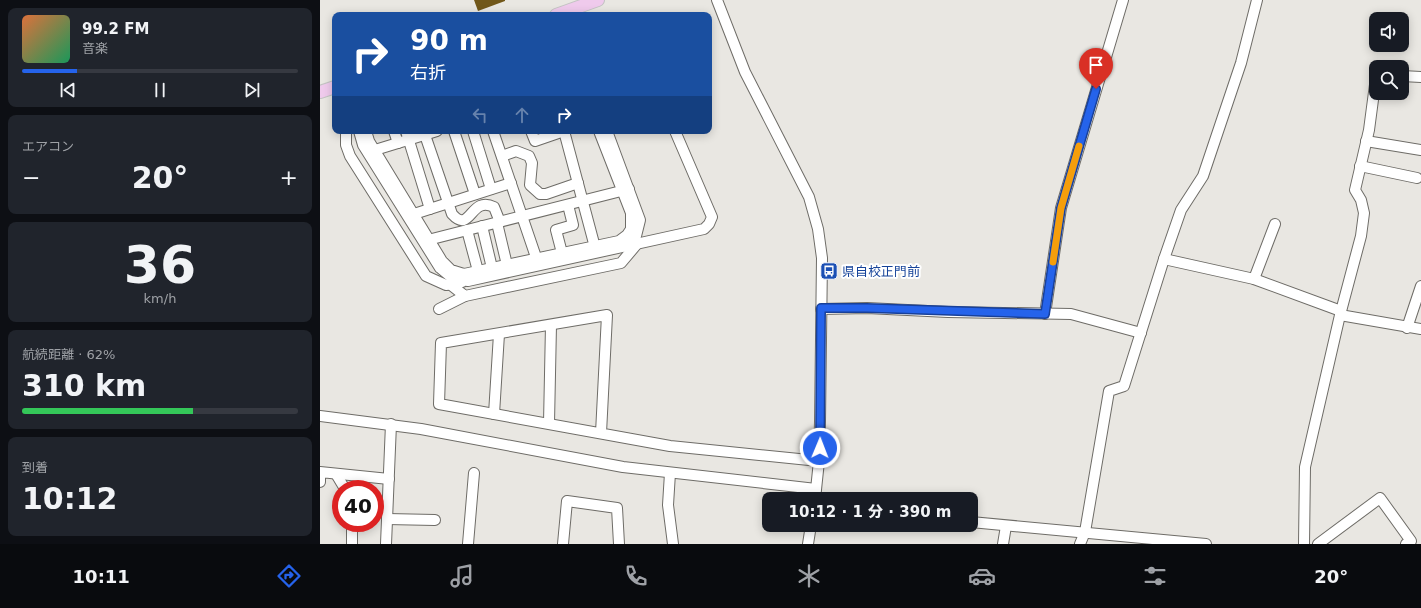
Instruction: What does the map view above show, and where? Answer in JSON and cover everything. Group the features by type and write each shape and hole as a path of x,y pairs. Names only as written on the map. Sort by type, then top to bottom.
{"main road":[{"path":"564,12 598,0"},
{"path":"320,92 332,88"}],"street":[{"path":"717,0 745,72 789,157 814,210 818,229 822,258 819,461 816,492"},
{"path":"1045,314 1061,208 1123,0"},
{"path":"1080,544 1085,532 1109,391 1124,386 1181,210 1203,176 1241,63 1257,0"},
{"path":"1409,76 1421,76"},
{"path":"1304,544 1305,467 1341,313 1361,236 1364,213 1361,200 1355,190 1366,141 1372,100"},
{"path":"346,134 346,146 350,156 426,276 448,285 537,262 596,249 619,241 627,235 631,229 631,213 626,190 608,134"},
{"path":"350,134 351,144 356,153 426,267 448,285 465,296"},
{"path":"360,134 362,145 426,240 451,270 464,274 507,265 537,262 562,253 621,248 704,229 709,224 712,217 676,134"},
{"path":"367,134 375,150 414,214 444,274 452,278 468,281"},
{"path":"395,134 398,143"},
{"path":"375,150 398,143 407,135 428,134"},
{"path":"455,134 475,194"},
{"path":"474,134 490,189"},
{"path":"495,134 537,262"},
{"path":"533,134 535,141 559,134"},
{"path":"566,134 596,249"},
{"path":"600,134 640,220 636,236 621,248"},
{"path":"407,135 430,209"},
{"path":"425,135 452,214 461,220 472,215 478,206 487,204 494,207 507,265"},
{"path":"1366,141 1421,150"},
{"path":"502,156 516,151 529,156 532,163 530,185 540,194 546,194 578,183"},
{"path":"1360,166 1417,178"},
{"path":"414,214 510,183"},
{"path":"426,240 626,190"},
{"path":"562,253 556,230 572,225 568,205"},
{"path":"1254,279 1275,224"},
{"path":"482,226 492,268"},
{"path":"467,230 478,271"},
{"path":"439,309 465,296 622,263 637,244"},
{"path":"1164,259 1254,279 1341,313 1407,328 1421,329"},
{"path":"1407,328 1421,286"},
{"path":"821,308 1071,314 1141,333"},
{"path":"601,433 607,315 441,344 438,404 670,446 819,461"},
{"path":"549,423 551,325"},
{"path":"494,414 499,334"},
{"path":"320,416 391,424 622,467 802,492"},
{"path":"386,544 391,424"},
{"path":"320,482 320,472 389,479"},
{"path":"468,544 474,473"},
{"path":"670,473 668,505 673,544"},
{"path":"336,474 340,480"},
{"path":"1318,544 1380,498 1411,541 1406,544"},
{"path":"563,544 567,501 616,508 619,544"},
{"path":"387,519 435,520"},
{"path":"978,523 1206,544"},
{"path":"1003,544 1006,526"},
{"path":"352,532 352,544"},
{"path":"808,544 810,532"}],"building":[{"path":"474,0 505,0 505,1 478,11"}],"slow traffic":[{"path":"1053,262 1061,208 1079,146"}],"place":[{"name":"県自校正門前","path":"829,271"}],"route":[{"path":"820,448 821,308 867,308 948,312 1045,314 1061,208 1096,89"}]}
